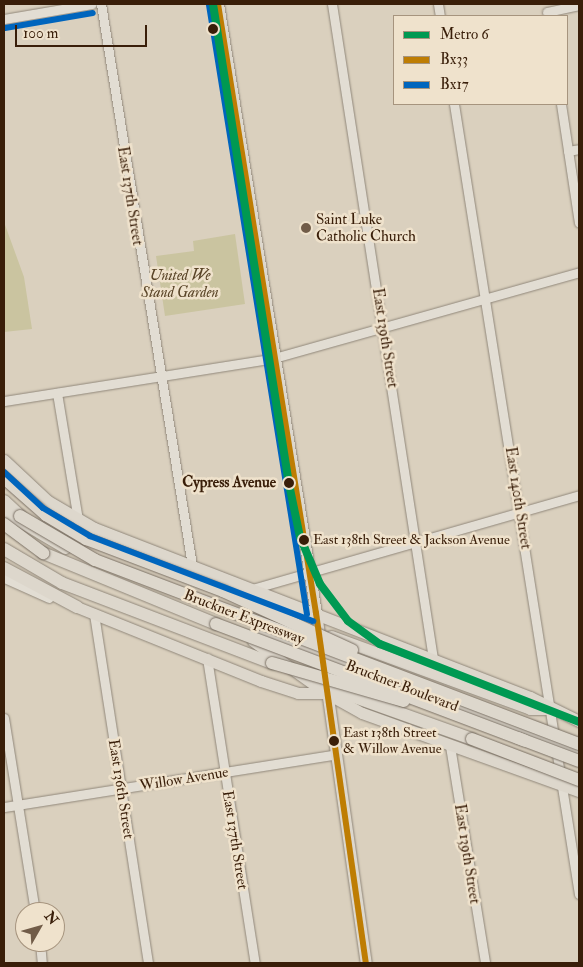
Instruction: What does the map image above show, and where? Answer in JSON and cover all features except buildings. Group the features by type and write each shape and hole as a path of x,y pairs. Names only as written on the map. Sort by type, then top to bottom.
{"highway":[{"path":"4,478 46,515 86,539 223,591 427,685"},
{"name":"Bruckner Expressway","path":"4,502 44,534 81,554 579,744"},
{"path":"4,525 43,553 78,571 525,741"},
{"name":"Bruckner Expressway","path":"4,549 62,583 221,645 525,741 579,761"},
{"path":"4,568 77,607"},
{"path":"326,693 338,691 579,780"}],"main road":[{"path":"218,4 307,573 316,613 334,756 366,963"},
{"name":"Bruckner Boulevard","path":"4,460 33,489 78,520 530,697 549,709 579,721"},
{"name":"Bruckner Boulevard","path":"4,512 46,539 95,562 238,613 318,634 435,672 530,709 549,709"},
{"name":"Bruckner Boulevard","path":"4,525 58,556 227,623 321,656 579,753"},
{"path":"77,607 298,693 326,693"},
{"path":"227,623 326,693 362,713 579,791"}],"street":[{"path":"4,19 92,4"},
{"name":"East 137th Street","path":"101,4 159,376 192,565"},
{"name":"East 139th Street","path":"332,4 418,542 435,660 435,672"},
{"path":"547,11 579,5"},
{"name":"East 140th Street","path":"454,105 521,511 549,709 579,894"},
{"path":"561,105 579,223"},
{"path":"568,151 579,149"},
{"path":"4,401 274,358 579,272"},
{"path":"57,393 78,520"},
{"path":"252,589 579,495"},
{"path":"4,578 77,607"},
{"name":"East 136th Street","path":"94,614 148,963"},
{"name":"East 137th Street","path":"208,658 224,772 255,963"},
{"path":"4,718 33,902"},
{"name":"East 139th Street","path":"450,746 485,963"},
{"name":"Willow Avenue","path":"4,807 334,756"}],"green space":[{"path":"4,222 24,277 32,329 4,332"},
{"name":"United We Stand Garden","path":"235,234 245,304 165,316 156,256 194,251 193,241"}],"metro line":[{"name":"6","path":"213,4 289,484 300,537 320,584 348,621 380,644 579,722"}],"transit line":[{"name":"Bx33","path":"218,4 316,613 366,963"},
{"name":"Bx17","path":"209,5 307,614"},
{"name":"Bx17","path":"5,28 93,13"},
{"name":"Bx17","path":"4,472 43,508 90,536 313,621"}],"place":[{"name":"Saint Luke Catholic Church","path":"306,228"},
{"name":"Cypress Avenue","path":"289,483"},
{"name":"East 138th Street & Jackson Avenue","path":"304,540"},
{"name":"East 138th Street & Willow Avenue","path":"334,741"}]}
